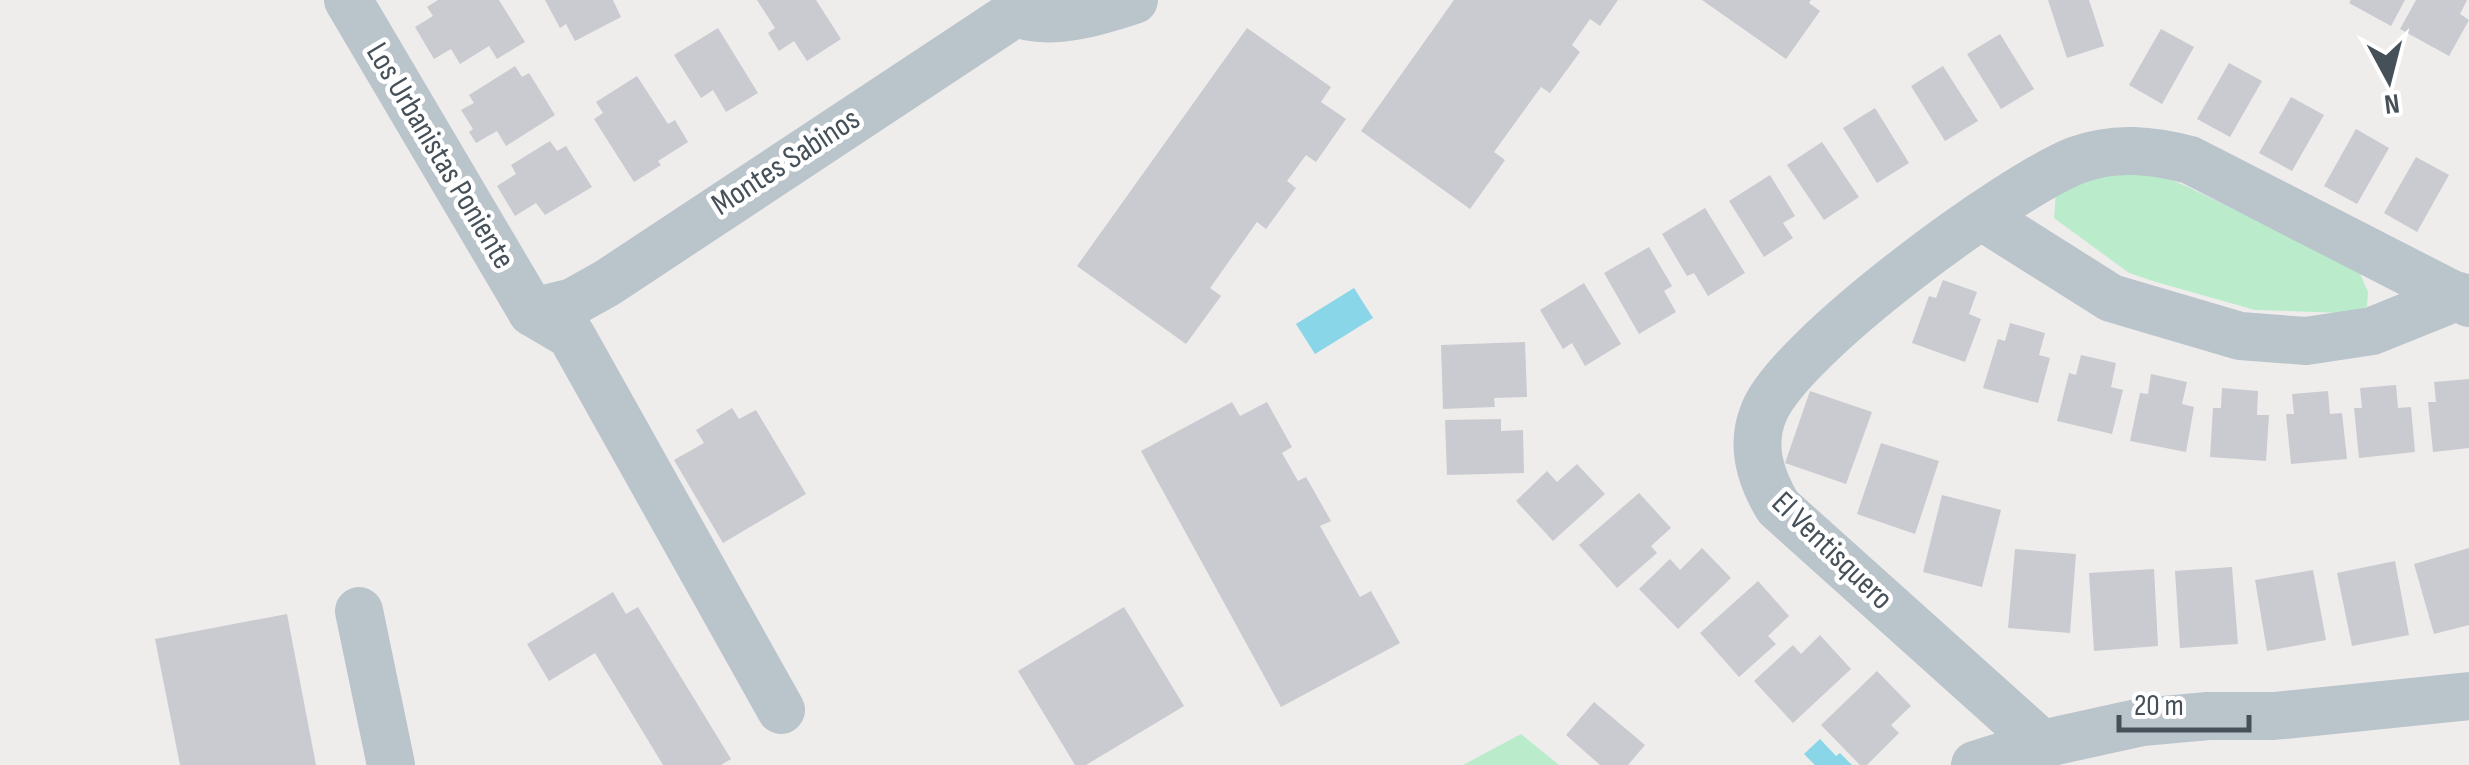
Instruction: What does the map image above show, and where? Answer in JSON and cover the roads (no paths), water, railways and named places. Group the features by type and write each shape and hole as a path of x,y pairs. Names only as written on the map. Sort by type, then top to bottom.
{"street":[{"name":"Los Urbanistas Poniente","path":"348,0 532,312"},
{"path":"1026,6 1049,17 1076,15 1134,0"},
{"name":"Montes Sabinos","path":"532,312 573,302 606,283 1026,6"},
{"name":"El Ventisquero","path":"2042,744 1778,506 1765,486 1758,463 1757,439 1771,396 1786,378 1869,301 1981,216 2076,160 2104,153 2162,152 2190,160 2464,300"},
{"name":"El Ventisquero","path":"1981,216 2111,298 2240,336 2306,342 2372,331 2464,300"},
{"path":"532,312 570,335 781,710"},
{"path":"359,611 391,765"},
{"path":"1975,765 2042,744 2142,722 2274,716 2469,696"}],"water":[{"path":"1354,288 1373,318 1315,354 1296,324"},
{"path":"1820,739 1836,756 1840,753 1852,765 1815,765 1804,754"}]}
